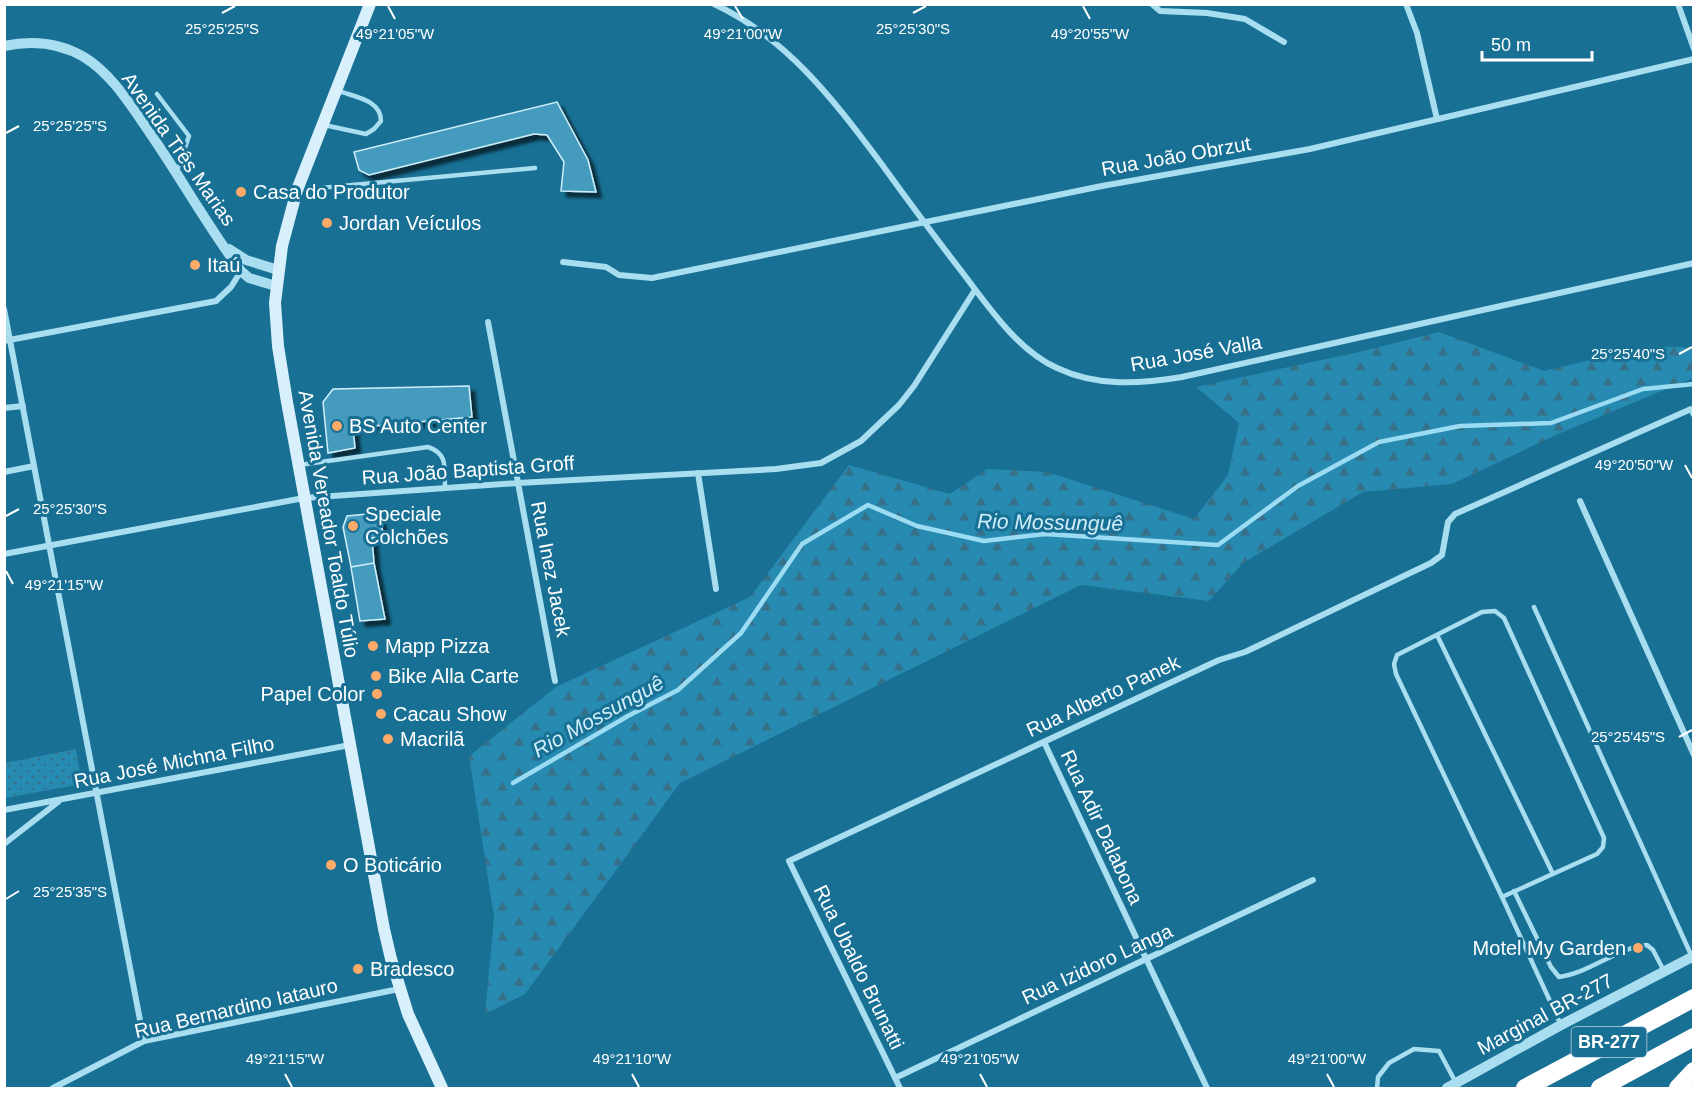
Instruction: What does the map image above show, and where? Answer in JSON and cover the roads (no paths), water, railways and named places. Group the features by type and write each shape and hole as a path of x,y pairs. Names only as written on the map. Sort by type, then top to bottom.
{"highway":[{"name":"BR-277","path":"1525,1089 1694,998"},
{"name":"BR-277","path":"1600,1089 1688,1040"},
{"path":"1613,1089 1688,1040"},
{"path":"1678,1089 1694,1071"}],"main road":[{"name":"Avenida Vereador Toaldo Túlio","path":"370,4 297,190 286,226 275,303 278,346 298,465 384,929 399,989 419,1041 442,1089"}],"street":[{"name":"Rua José Valla","path":"714,4 751,24 793,58 848,120 975,290 1013,335 1055,367 1075,375 1098,381 1124,383 1182,377 1694,263"},
{"path":"1152,4 1160,11 1207,13 1245,19 1284,42"},
{"path":"1406,4 1417,33 1437,119"},
{"path":"1678,4 1694,49"},
{"name":"Avenida Três Marias","path":"4,46 34,42 52,44 85,58 113,82 241,271"},
{"name":"Rua João Obrzut","path":"563,262 606,267 619,274 646,279 1121,182 1191,172 1310,149 1694,59"},
{"name":"Avenida Três Marias","path":"224,245 246,260 278,270"},
{"path":"7,340 216,301 231,287 241,271 249,278 276,286"},
{"name":"Rua João Baptista Groff","path":"4,554 304,498 799,467 821,462 861,441 880,425 914,386 975,290"},
{"path":"4,309 7,340 23,406 144,1041"},
{"name":"Rua Inez Jacek","path":"488,322 555,681"},
{"path":"4,408 23,406"},
{"name":"Rua Alberto Panek","path":"789,861 1219,660 1245,652 1431,563 1444,552 1448,522 1455,514 1692,412"},
{"path":"4,472 34,466"},
{"path":"698,473 716,589"},
{"path":"1580,501 1694,755"},
{"name":"Rua Adir Dalabona","path":"1044,742 1208,1089"},
{"name":"Rua José Michna Filho","path":"4,810 350,746"},
{"path":"4,844 61,800"},
{"name":"Rua Ubaldo Brunatti","path":"789,861 900,1089"},
{"name":"Rua Izidoro Langa","path":"895,1078 1313,880"},
{"name":"Marginal BR-277","path":"1451,1086 1561,1025 1693,957"},
{"name":"Rua Bernardino Iatauro","path":"53,1089 144,1041 399,989"}],"lane":[{"path":"322,124 366,134 381,121 381,113 375,105 336,90"},
{"path":"157,94 189,136 176,172"},
{"path":"297,190 535,168"},
{"path":"298,465 428,447 438,450 444,459 445,488"},
{"path":"1534,607 1693,957"},
{"path":"1502,897 1597,854 1603,847 1604,838 1504,618 1495,611 1482,612 1397,655 1394,664 1396,674 1561,1025"},
{"path":"1437,635 1553,874"},
{"path":"1514,891 1551,967 1559,977 1574,975 1631,949 1647,945 1664,971"},
{"path":"1377,1089 1378,1077 1389,1063 1414,1049 1439,1052 1451,1086"}],"waterway":[{"name":"Rio Mossunguê","path":"513,783 628,716 678,690 741,633 802,544 868,505 917,526 984,541 1045,534 1218,545 1298,486 1379,442 1460,426 1551,423 1643,389 1694,384"}],"place":[{"name":"Casa do Produtor","path":"241,192"},
{"name":"Jordan Veículos","path":"327,223"},
{"name":"Itaú","path":"195,265"},
{"name":"BS Auto Center","path":"337,426"},
{"name":"Speciale Colchões","path":"353,526"},
{"name":"Mapp Pizza","path":"373,646"},
{"name":"Bike Alla Carte","path":"376,676"},
{"name":"Papel Color","path":"377,694"},
{"name":"Cacau Show","path":"381,714"},
{"name":"Macrilã","path":"388,739"},
{"name":"O Boticário","path":"331,865"},
{"name":"Motel My Garden","path":"1638,948"},
{"name":"Bradesco","path":"358,969"}]}
